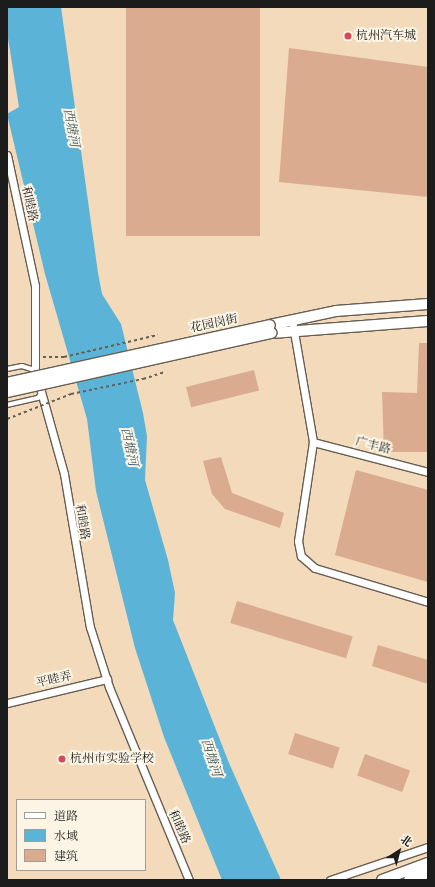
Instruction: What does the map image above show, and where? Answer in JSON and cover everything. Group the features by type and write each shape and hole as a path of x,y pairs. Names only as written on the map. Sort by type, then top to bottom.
{"street":[{"name":"和睦路","path":"7,155 35,286 38,357 35,370 43,392 64,474 90,627 107,679 189,880"},
{"name":"花园岗街","path":"7,392 271,329 292,320 336,311 428,304"},
{"path":"292,320 313,442 298,541 302,556 316,568 428,602"},
{"name":"花园岗街","path":"7,383 271,329 295,331 428,321"},
{"name":"广丰路","path":"313,442 428,472"},
{"name":"平睦弄","path":"7,703 107,679"},
{"path":"330,880 428,847"},
{"path":"382,880 428,863"},
{"path":"409,880 428,873"}],"lane":[{"path":"7,369 22,366 35,370"},
{"path":"7,405 38,398 43,392"}],"path":[{"path":"38,357 64,357 137,341 157,335"},
{"path":"7,419 71,394 143,379 164,372"}],"water":[{"name":"西塘河","path":"7,7 61,7 98,273 102,294 121,324 143,413 147,436 145,480 168,560 175,593 173,620 229,763 281,880 222,880 164,737 135,648 96,491 87,419 45,274 7,114 19,107 7,32"}],"building":[{"path":"126,7 260,7 260,236 126,236"},
{"path":"289,48 428,67 428,197 279,182"},
{"path":"419,343 428,343 428,452 384,452 382,392 417,393"},
{"path":"254,370 259,390 191,407 186,387"},
{"path":"221,457 232,493 284,513 280,528 225,509 212,494 203,461"},
{"path":"356,470 428,490 428,582 335,555"},
{"path":"237,601 353,636 346,658 230,623"},
{"path":"378,645 428,660 428,684 372,666"},
{"path":"295,733 340,748 333,768 288,754"},
{"path":"365,754 410,770 402,792 357,776"}],"place":[{"name":"杭州汽车城","path":"348,36"},
{"name":"杭州市实验学校","path":"62,759"}]}
